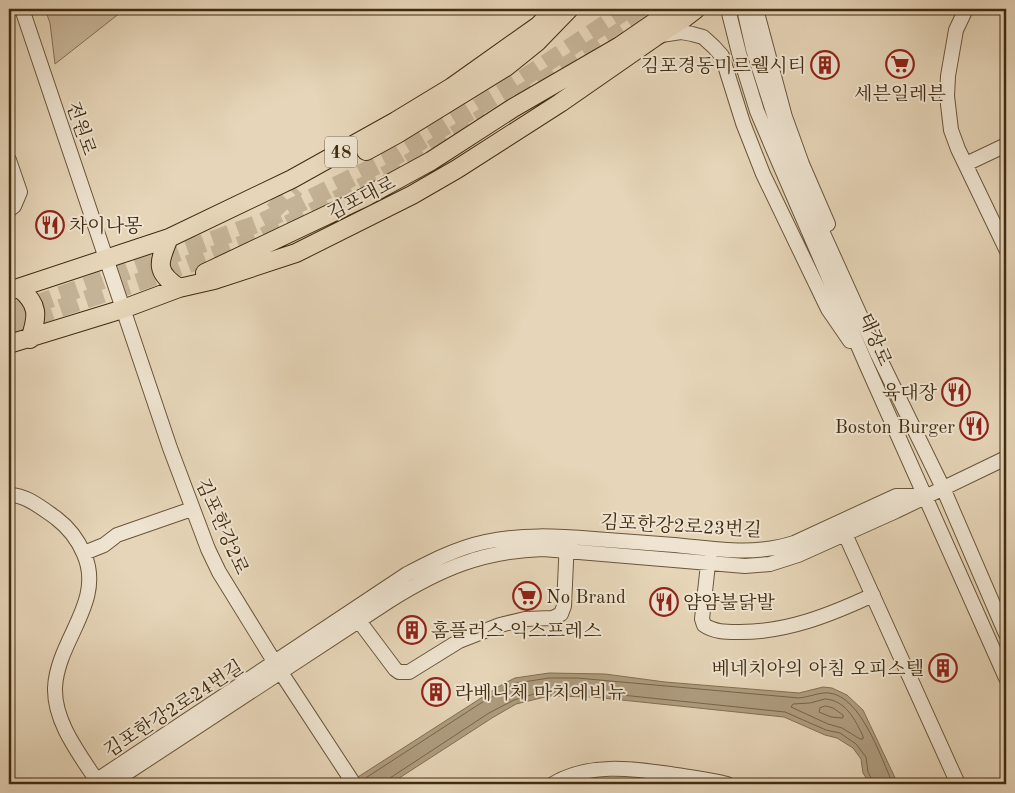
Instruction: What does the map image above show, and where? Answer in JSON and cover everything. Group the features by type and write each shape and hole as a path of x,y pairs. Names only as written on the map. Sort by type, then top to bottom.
{"main road":[{"name":"48","path":"14,290 169,238 292,179 396,121 452,87 538,26 555,9"},
{"path":"296,188 397,134 506,67 537,42 569,9"},
{"path":"309,234 418,179 534,107 674,9"},
{"path":"655,37 672,24 685,9"},
{"name":"김포대로","path":"9,344 123,309 179,288 214,280 296,253 412,195 457,169 560,103 696,9"},
{"path":"169,238 159,264 167,280 179,288 203,274 365,197 431,161 513,108 620,46"},
{"path":"14,290 30,296 36,311 36,322 30,339"}],"street":[{"name":"전원로","path":"22,9 106,259"},
{"name":"태장로","path":"728,9 739,53 757,110 774,151 866,364 1006,678"},
{"name":"태장로","path":"744,9 753,49 785,148 878,355 943,488 1006,634"},
{"path":"756,9 774,82 794,142 861,298 878,355"},
{"path":"966,9 956,30 951,52 948,96 951,130 1006,249"},
{"path":"655,37 681,32 692,34 703,38 722,56 743,123 763,174 828,309 866,364"},
{"path":"966,164 1006,145"},
{"path":"9,160 20,192 14,206 9,210"},
{"name":"김포한강2로","path":"106,259 192,509 219,572 302,706 354,784"},
{"path":"925,496 1006,458"},
{"path":"9,495 14,495 38,505 62,523 80,545 88,564 90,588 61,661 55,688 58,714 99,783"},
{"name":"김포한강2로23번길","path":"278,667 410,588 452,567 491,555 543,549 567,543 747,552 779,548 794,543 896,496 925,496"},
{"name":"김포한강2로23번길","path":"278,667 408,574 441,557 469,546 502,538 543,535 567,543 708,563 745,566 770,564 798,555 925,496"},
{"path":"84,552 104,544 117,535 192,509"},
{"path":"845,534 958,784"},
{"path":"359,620 394,669 399,672 409,672 446,649 479,632 524,619 554,618 561,614 564,606 567,543"},
{"path":"709,549 702,619 704,625 717,631 746,632 780,629 832,613 873,595"},
{"name":"김포한강2로24번길","path":"99,783 278,667"},
{"path":"553,784 581,773 619,768 687,776 727,784"}],"shaded area":[{"path":"45,9 125,9 55,64 50,23"}],"water":[{"path":"549,673 605,674 665,682 799,693 823,687 832,688 847,695 863,710 898,784 870,784 863,773 861,759 853,748 837,738 825,735 784,717 593,697 549,696 516,704 390,784 347,784 503,684 515,678"}],"tunnel":[{"path":"9,312 42,302 262,222 396,156 501,93 628,9"},
{"path":"516,97 656,9"},
{"path":"9,325 145,280 260,238 407,164 485,116"},
{"path":"273,211 296,188"}],"place":[{"name":"세븐일레븐","path":"900,64"},
{"name":"김포경동미르웰시티","path":"825,65"},
{"name":"차이나몽","path":"50,225"},
{"name":"육대장","path":"956,392"},
{"name":"Boston Burger","path":"974,426"},
{"name":"No Brand","path":"527,596"},
{"name":"얌얌불닭발","path":"664,602"},
{"name":"홈플러스 익스프레스","path":"412,630"},
{"name":"베네치아의 아침 오피스텔","path":"943,668"},
{"name":"라베니체 마치에비뉴","path":"436,692"}]}
